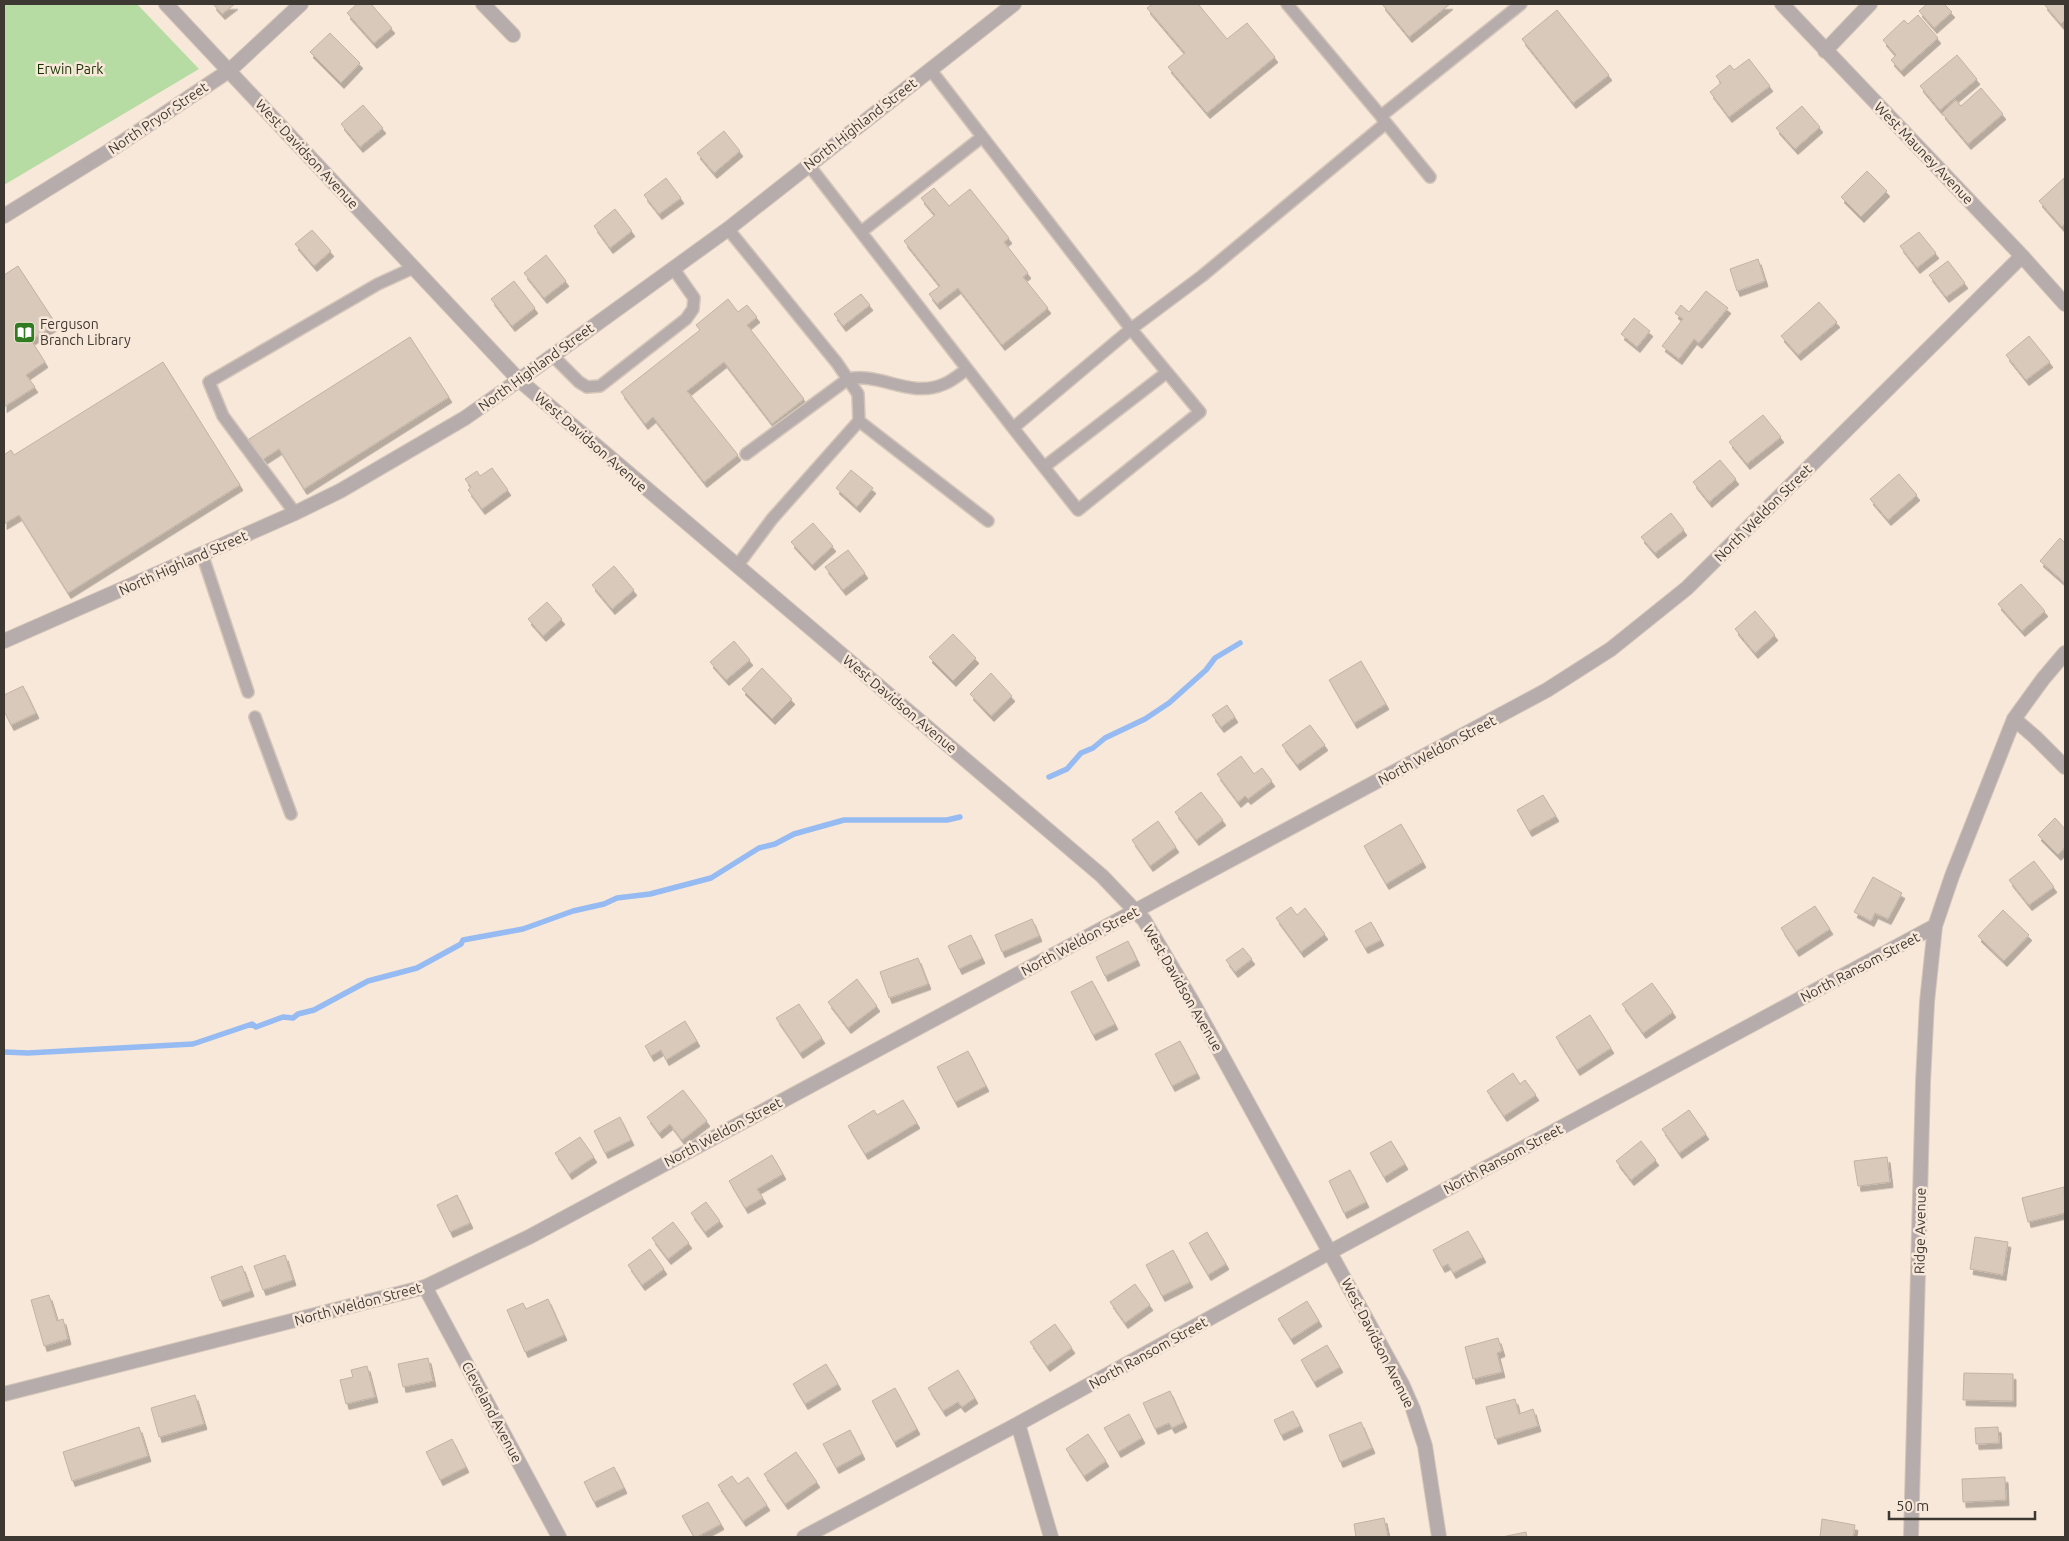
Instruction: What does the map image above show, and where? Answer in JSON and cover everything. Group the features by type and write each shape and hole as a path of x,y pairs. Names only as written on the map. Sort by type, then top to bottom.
{"street":[{"name":"West Davidson Avenue","path":"166,4 520,380 1102,876 1137,910 1192,1001 1402,1384 1413,1408 1425,1446 1439,1537"},
{"name":"North Pryor Street","path":"4,216 109,151 230,70 301,4"},
{"path":"483,4 513,35"},
{"name":"North Highland Street","path":"4,641 295,513 340,491 465,418 728,229 808,164 1014,4"},
{"name":"West Mauney Avenue","path":"1782,4 2022,256 2065,304"},
{"path":"1825,51 1870,4"},
{"name":"North Weldon Street","path":"4,1394 425,1288 529,1237 1547,690 1611,649 1687,588 2022,256"},
{"name":"North Ransom Street","path":"804,1537 1018,1424 1330,1252 1935,926 1952,876 2014,719 2043,679 2065,653"},
{"path":"2014,719 2035,736 2065,767"},
{"name":"Ridge Avenue","path":"1911,1537 1923,1082 1927,1002 1935,926"},
{"name":"Cleveland Avenue","path":"425,1288 560,1537"},
{"path":"1018,1424 1051,1537"}],"lane":[{"path":"1287,4 1430,177"},
{"path":"1013,428 1131,329 1202,276 1521,4"},
{"path":"808,164 1078,510 1200,412 1131,329 930,69"},
{"path":"861,232 982,137"},
{"path":"728,229 820,341 848,379 858,394 859,421 772,519 737,566"},
{"path":"295,513 223,416 209,382 378,284 413,268"},
{"path":"553,356 579,382 588,387 600,386 686,319 693,309 694,298 673,268"},
{"path":"746,454 848,379 860,376 911,389 928,389 944,384 967,369"},
{"path":"1044,467 1166,373"},
{"path":"859,421 988,521"},
{"path":"202,554 248,692"},
{"path":"256,718 291,814"}],"green space":[{"name":"Erwin Park","path":"4,4 137,4 199,69 4,185"}],"building":[{"path":"213,4 235,4 222,14"},
{"path":"357,4 371,4 392,28 374,43 347,13"},
{"path":"1153,4 1198,4 1227,39 1247,23 1275,57 1207,113 1168,67 1185,53 1147,8"},
{"path":"1382,4 1450,4 1409,37"},
{"path":"1927,4 1944,4 1952,12 1934,28 1919,11"},
{"path":"2044,4 2065,4 2065,20 2061,24"},
{"path":"1557,10 1609,75 1573,103 1522,39"},
{"path":"1918,15 1938,38 1901,71 1891,60 1896,55 1883,40 1904,20 1908,24"},
{"path":"330,33 360,63 341,83 310,52"},
{"path":"1957,55 1977,79 1940,110 1920,86"},
{"path":"1749,59 1770,86 1729,117 1710,92 1721,83 1716,76 1730,65 1734,70"},
{"path":"1981,88 2003,114 1968,144 1942,113 1956,100 1961,106"},
{"path":"363,105 383,128 360,147 341,124"},
{"path":"1802,106 1820,127 1795,149 1776,128"},
{"path":"724,131 740,151 714,173 697,153"},
{"path":"1867,171 1887,191 1861,217 1841,197"},
{"path":"666,178 681,198 659,214 644,195"},
{"path":"2064,178 2065,223 2062,227 2039,201"},
{"path":"934,188 949,206 970,189 1009,238 1004,242 1028,273 1023,277 1048,308 1002,345 958,288 937,304 929,294 940,286 904,241 935,215 921,198"},
{"path":"615,209 632,231 610,248 594,226"},
{"path":"312,230 331,251 314,266 295,244"},
{"path":"1919,232 1936,253 1917,268 1900,246"},
{"path":"546,255 566,281 544,298 524,273"},
{"path":"1758,259 1765,281 1737,291 1730,269"},
{"path":"1948,261 1965,283 1946,297 1929,275"},
{"name":"Ferguson Branch Library","path":"18,266 56,324 31,340 45,362 26,375 35,387 4,407 4,275"},
{"path":"514,281 535,308 512,326 491,299"},
{"path":"1706,291 1728,308 1699,343 1694,339 1679,359 1662,346 1683,319 1675,313 1681,305 1689,312"},
{"path":"861,294 870,305 843,326 834,314"},
{"path":"728,299 738,312 747,305 757,317 747,325 804,399 772,424 724,362 687,391 738,455 704,482 653,417 645,424 621,392 700,330 696,325"},
{"path":"1819,302 1837,322 1798,355 1781,336"},
{"path":"1634,318 1650,331 1637,347 1621,334"},
{"path":"2029,336 2050,362 2026,380 2006,355"},
{"path":"410,337 449,397 304,489 279,449 262,460 249,439"},
{"path":"163,362 240,485 68,593 19,515 4,524 4,455 11,450 14,455"},
{"path":"1763,415 1781,437 1747,464 1729,442"},
{"path":"1720,460 1736,479 1709,502 1693,482"},
{"path":"492,468 508,490 482,509 468,490 471,487 465,479 477,471 480,476"},
{"path":"851,470 873,488 857,507 836,488"},
{"path":"1899,474 1917,495 1888,520 1870,499"},
{"path":"1671,513 1684,530 1655,553 1641,537"},
{"path":"813,523 833,546 812,565 791,542"},
{"path":"2060,538 2065,543 2065,583 2040,561"},
{"path":"848,550 865,573 843,590 825,567"},
{"path":"614,566 634,590 612,609 592,585"},
{"path":"2021,584 2045,611 2022,631 1998,604"},
{"path":"547,602 562,619 543,636 528,619"},
{"path":"1755,611 1775,635 1755,653 1735,629"},
{"path":"953,634 976,658 953,681 929,657"},
{"path":"734,641 750,660 726,680 710,662"},
{"path":"1361,661 1386,704 1354,723 1329,680"},
{"path":"762,668 792,699 772,719 742,689"},
{"path":"991,673 1012,696 991,716 970,694"},
{"path":"23,686 36,713 11,725 4,711 4,695"},
{"path":"1227,705 1235,717 1221,727 1212,715"},
{"path":"1310,725 1325,745 1297,765 1282,745"},
{"path":"1241,756 1254,774 1262,768 1272,781 1248,799 1245,796 1238,802 1217,774"},
{"path":"1201,792 1223,820 1196,840 1175,812"},
{"path":"1543,795 1556,816 1529,831 1517,810"},
{"path":"2055,818 2065,829 2065,847 2058,855 2038,835"},
{"path":"1158,821 1176,847 1150,866 1132,840"},
{"path":"1401,824 1423,862 1386,884 1364,846"},
{"path":"2034,861 2054,887 2029,905 2009,880"},
{"path":"1873,877 1902,893 1888,919 1875,913 1871,921 1854,912"},
{"path":"1815,906 1830,929 1796,951 1781,928"},
{"path":"1291,907 1297,915 1305,908 1325,934 1301,952 1276,918"},
{"path":"2003,910 2029,935 2004,961 1978,936"},
{"path":"1032,919 1039,936 1002,952 995,935"},
{"path":"1371,922 1381,940 1365,948 1355,931"},
{"path":"971,935 982,958 959,969 948,946"},
{"path":"1128,941 1137,960 1105,976 1096,957"},
{"path":"1243,948 1252,959 1235,972 1226,960"},
{"path":"918,958 928,984 889,998 880,972"},
{"path":"857,979 877,1006 848,1028 828,1002"},
{"path":"1092,981 1115,1024 1093,1035 1071,992"},
{"path":"1652,983 1673,1012 1643,1033 1622,1004"},
{"path":"799,1004 822,1038 800,1053 776,1018"},
{"path":"1590,1015 1611,1048 1577,1070 1556,1037"},
{"path":"685,1021 697,1041 666,1060 661,1050 651,1056 645,1046"},
{"path":"1180,1041 1197,1073 1172,1086 1155,1054"},
{"path":"968,1051 986,1086 955,1102 937,1067"},
{"path":"1513,1073 1520,1084 1525,1080 1536,1095 1504,1116 1487,1091"},
{"path":"683,1090 707,1121 682,1140 670,1124 659,1133 647,1117"},
{"path":"903,1100 917,1123 865,1154 848,1126 874,1110 877,1115"},
{"path":"1689,1110 1706,1134 1679,1153 1662,1129"},
{"path":"620,1117 631,1140 605,1153 594,1131"},
{"path":"580,1137 594,1157 569,1174 555,1153"},
{"path":"1391,1141 1405,1164 1384,1177 1370,1153"},
{"path":"1641,1141 1656,1160 1631,1180 1616,1161"},
{"path":"772,1155 783,1174 757,1189 763,1198 745,1208 729,1181"},
{"path":"1887,1157 1890,1182 1858,1186 1854,1161"},
{"path":"1350,1170 1366,1202 1344,1213 1329,1181"},
{"path":"2064,1187 2065,1213 2028,1222 2022,1198"},
{"path":"457,1195 470,1223 450,1232 437,1205"},
{"path":"706,1202 720,1221 705,1232 691,1213"},
{"path":"673,1222 689,1243 668,1259 652,1238"},
{"path":"1468,1231 1483,1257 1453,1273 1448,1264 1442,1267 1433,1250"},
{"path":"1207,1232 1226,1264 1208,1275 1189,1243"},
{"path":"1975,1237 2008,1242 2003,1275 1970,1269"},
{"path":"650,1249 664,1269 642,1285 628,1265"},
{"path":"1173,1250 1190,1282 1162,1296 1146,1265"},
{"path":"285,1255 293,1280 263,1290 254,1266"},
{"path":"242,1266 251,1291 220,1301 211,1277"},
{"path":"1135,1284 1150,1305 1125,1323 1110,1302"},
{"path":"49,1295 57,1321 63,1319 68,1339 44,1346 31,1300"},
{"path":"548,1299 564,1335 525,1352 507,1310 523,1303 526,1309"},
{"path":"1307,1301 1319,1321 1291,1339 1278,1319"},
{"path":"1055,1324 1072,1348 1047,1366 1030,1342"},
{"path":"1498,1338 1502,1351 1497,1353 1502,1372 1473,1379 1465,1347"},
{"path":"1327,1345 1340,1367 1314,1382 1301,1360"},
{"path":"428,1358 433,1381 403,1387 398,1364"},
{"path":"826,1364 838,1384 805,1404 793,1384"},
{"path":"367,1366 375,1397 346,1404 340,1380 353,1377 351,1370"},
{"path":"958,1370 975,1398 962,1407 958,1402 943,1411 928,1388"},
{"path":"1964,1373 2013,1374 2013,1401 1963,1400"},
{"path":"895,1388 917,1429 894,1442 872,1401"},
{"path":"1170,1391 1184,1422 1172,1428 1169,1423 1155,1429 1143,1403"},
{"path":"195,1395 204,1424 159,1437 151,1408"},
{"path":"1515,1399 1519,1414 1533,1409 1538,1426 1495,1439 1486,1407"},
{"path":"1293,1411 1300,1426 1281,1435 1274,1420"},
{"path":"1129,1414 1142,1438 1118,1452 1104,1428"},
{"path":"1361,1422 1372,1448 1340,1462 1329,1435"},
{"path":"139,1427 148,1456 72,1481 63,1452"},
{"path":"1998,1427 1999,1443 1976,1444 1975,1428"},
{"path":"850,1430 862,1454 836,1468 823,1444"},
{"path":"1088,1434 1106,1461 1084,1476 1066,1449"},
{"path":"452,1439 466,1467 440,1480 426,1452"},
{"path":"796,1452 817,1482 785,1504 764,1474"},
{"path":"614,1467 624,1488 594,1502 584,1482"},
{"path":"732,1476 738,1484 748,1477 767,1505 743,1521 718,1485"},
{"path":"2005,1477 2006,1500 1963,1502 1962,1479"},
{"path":"708,1502 721,1524 694,1537 682,1516"},
{"path":"1384,1518 1388,1537 1356,1537 1354,1524"},
{"path":"1822,1519 1855,1525 1853,1537 1820,1537"},
{"path":"1526,1532 1527,1537 1502,1537"}],"waterway":[{"path":"1049,777 1067,769 1081,753 1093,748 1105,738 1145,719 1169,703 1206,670 1215,658 1240,643"},
{"path":"4,1052 28,1053 193,1044 252,1024 256,1027 283,1017 293,1018 298,1014 314,1010 368,981 417,968 461,944 463,940 523,929 573,911 604,904 617,898 650,894 711,878 759,848 775,844 794,834 844,820 947,820 960,817"}],"place":[{"name":"Ferguson Branch Library","path":"24,332"}]}
